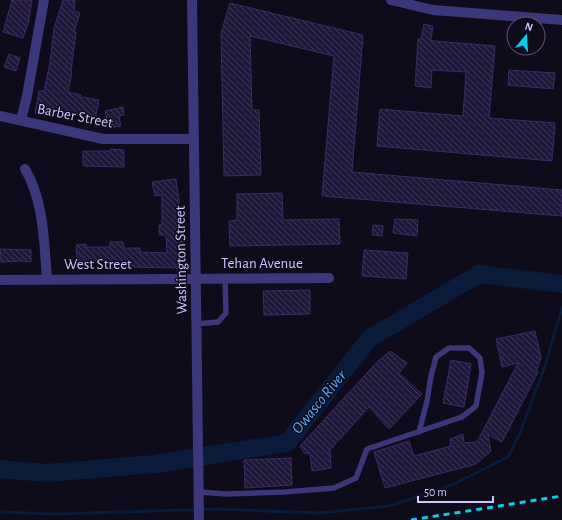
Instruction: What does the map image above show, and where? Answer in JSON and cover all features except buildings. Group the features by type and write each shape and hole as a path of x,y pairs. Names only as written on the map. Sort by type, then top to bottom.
{"street":[{"path":"21,120 27,96 44,0"},
{"name":"Washington Street","path":"192,0 199,519"},
{"path":"391,0 433,10 562,20"},
{"name":"Barber Street","path":"0,116 103,139 194,139"},
{"path":"25,169 37,194 47,279"},
{"name":"Tehan Avenue","path":"196,278 329,278"},
{"name":"West Street","path":"0,280 196,278"}],"lane":[{"path":"196,324 218,322 226,313 225,278"},
{"path":"199,497 334,488 356,478 367,449 462,418 476,406 482,374 480,358 469,348 449,348 436,357 419,432"}],"waterway":[{"name":"Owasco River","path":"0,469 46,473 155,464 287,443 370,338 479,274 562,284"},
{"path":"0,512 55,514 219,509 320,513 389,506 452,485 508,457 520,433 545,366 562,308"}],"railway":[{"path":"411,520 562,496"}]}
